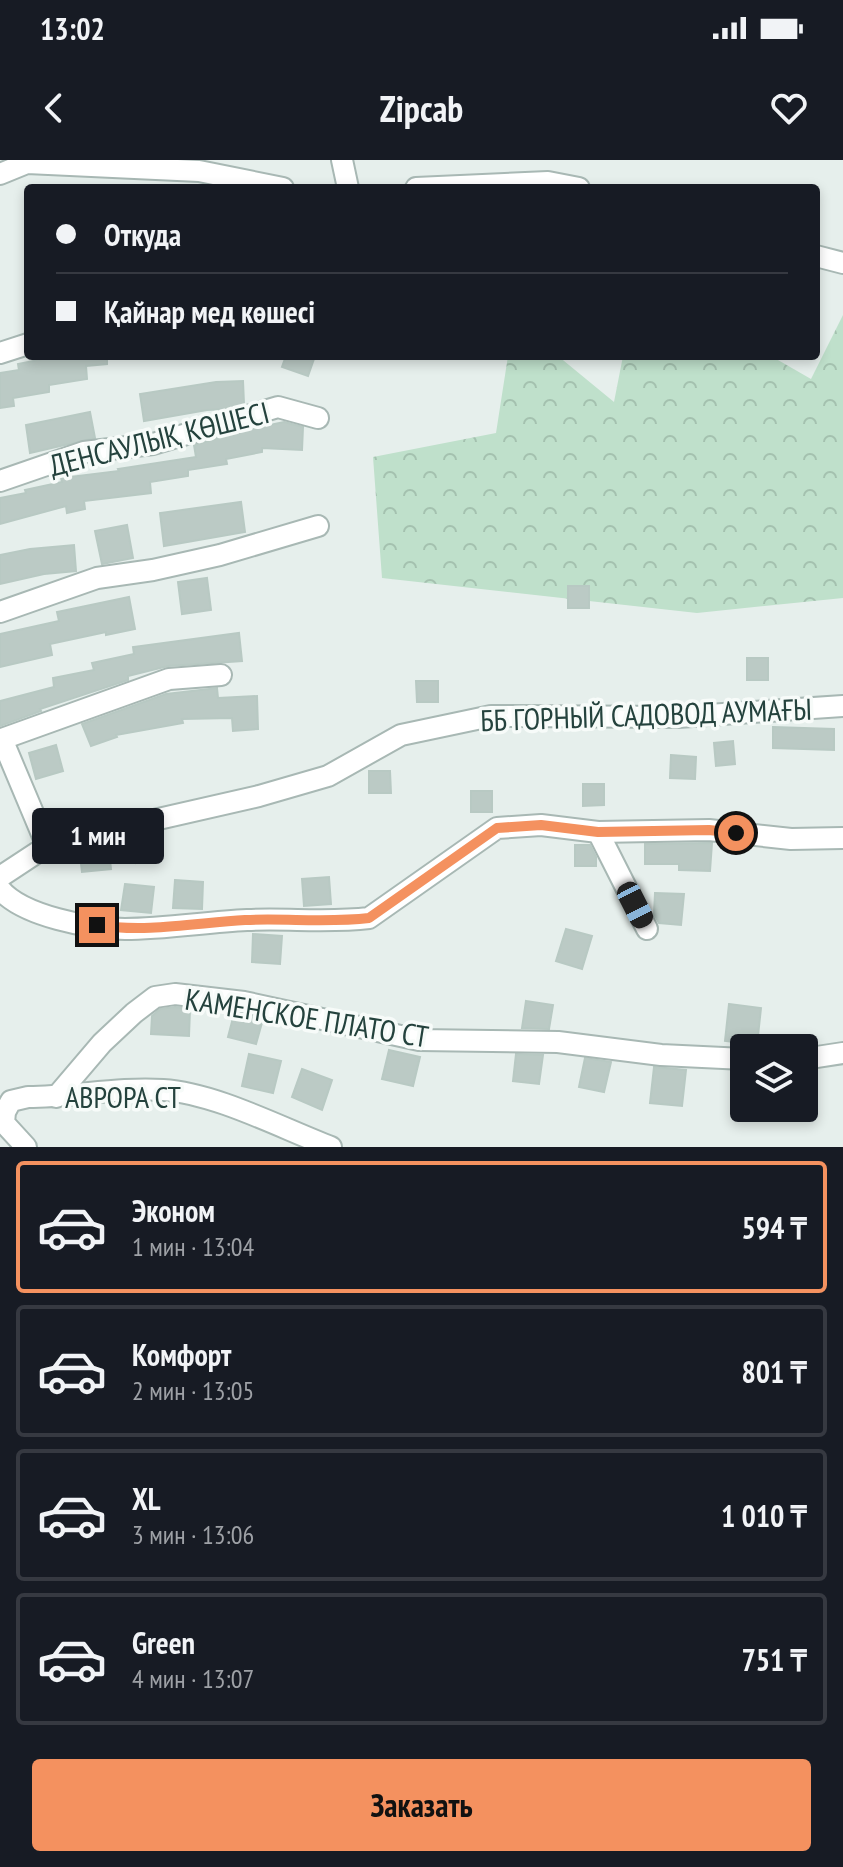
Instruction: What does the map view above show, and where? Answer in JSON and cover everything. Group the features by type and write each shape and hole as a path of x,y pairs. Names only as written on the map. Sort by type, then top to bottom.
{"street":[{"path":"342,160 347,184"},
{"path":"0,174 29,162 199,171 262,184"},
{"path":"504,184 558,184"},
{"path":"820,257 843,263"},
{"path":"0,353 24,345"},
{"name":"ДЕНСАУЛЫҚ КӨШЕСІ","path":"0,481 84,452 153,444 278,407 318,418"},
{"path":"0,612 97,578 153,570 220,555 318,526"},
{"path":"47,846 1,739 169,679 221,675"},
{"name":"ББ ГОРНЫЙ САДОВОД АУМАҒЫ","path":"0,877 47,846 85,830 119,828 259,796 328,776 401,735 491,716 678,717 843,706"},
{"path":"0,889 7,897 46,918 122,929 248,920 347,921 369,918 497,828 541,825 598,832 709,830 791,839 843,838"},
{"path":"598,832 647,929"},
{"name":"КАМЕНСКОЕ ПЛАТО СТ","path":"56,1097 102,1043 134,1013 155,997 175,994 244,1002 419,1040 558,1042 661,1055 730,1058"},
{"path":"818,1057 843,1053"},
{"name":"АВРОРА СТ","path":"26,1147 4,1123 11,1101 126,1090 186,1093 331,1147"}],"green space":[{"path":"843,315 843,598 697,613 382,578 373,457 496,433 507,360 563,360 614,402 622,360 778,360 811,379"}],"building":[{"path":"38,360 107,360 107,364 86,366 87,379 49,385 49,392 13,398 14,406 0,408 0,373 19,370 18,364"},
{"path":"285,360 314,360 308,376 282,367"},
{"path":"243,381 244,404 144,421 140,394"},
{"path":"90,412 95,438 30,453 26,425"},
{"path":"284,422 303,427 302,450 262,448 262,452 226,459 227,464 188,470 188,476 150,482 151,493 84,501 85,509 67,513 66,506 0,524 0,498 62,482 61,478 196,457 194,445"},
{"path":"241,502 245,532 164,546 160,513"},
{"path":"127,525 133,558 102,564 95,531"},
{"path":"74,545 76,571 44,574 0,584 0,555"},
{"path":"207,578 211,610 182,614 178,582"},
{"path":"568,586 589,586 589,608 568,608"},
{"path":"129,597 135,629 50,644 52,655 0,667 0,634 59,621 57,612"},
{"path":"239,633 242,661 168,666 128,676 128,680 40,709 0,726 0,701 54,687 53,678 94,670 92,663 134,654 133,647"},
{"path":"747,658 768,658 768,680 747,680"},
{"path":"416,681 438,681 438,702 417,702"},
{"path":"217,688 218,698 257,696 258,729 233,731 232,718 182,719 183,723 116,735 91,746 82,724 166,694"},
{"path":"773,727 834,729 834,750 773,748"},
{"path":"733,741 735,764 716,766 714,743"},
{"path":"56,745 63,771 36,779 29,753"},
{"path":"671,755 696,757 695,779 670,778"},
{"path":"369,771 390,771 391,793 369,793"},
{"path":"583,784 604,784 604,805 583,806"},
{"path":"471,791 492,791 492,812 471,812"},
{"path":"158,832 158,857 136,863 130,839"},
{"path":"108,842 111,869 82,872 79,847"},
{"path":"712,843 710,871 679,870 679,864 645,864 645,844"},
{"path":"575,845 590,845 596,857 596,866 575,866"},
{"path":"329,877 331,904 304,906 302,879"},
{"path":"175,880 203,882 202,909 173,908"},
{"path":"125,884 154,887 151,913 121,910"},
{"path":"655,893 684,894 681,925 659,923 654,914"},
{"path":"566,929 592,936 582,969 556,961"},
{"path":"253,934 282,936 280,964 252,962"},
{"path":"526,1001 553,1005 549,1029 522,1028"},
{"path":"729,1004 761,1008 758,1034 730,1034 730,1042 725,1041"},
{"path":"160,1009 190,1009 189,1036 151,1034 152,1016"},
{"path":"234,1014 263,1019 256,1044 228,1037"},
{"path":"389,1050 420,1057 413,1086 382,1079"},
{"path":"249,1054 281,1061 273,1093 242,1086"},
{"path":"516,1054 543,1055 539,1084 513,1081"},
{"path":"585,1058 611,1062 604,1092 579,1087"},
{"path":"654,1067 686,1070 682,1106 650,1103"},
{"path":"302,1069 332,1080 322,1110 292,1097"}],"route":[{"path":"97,925 122,929 248,920 347,921 369,918 497,828 541,825 598,832 709,830 736,833"}]}
